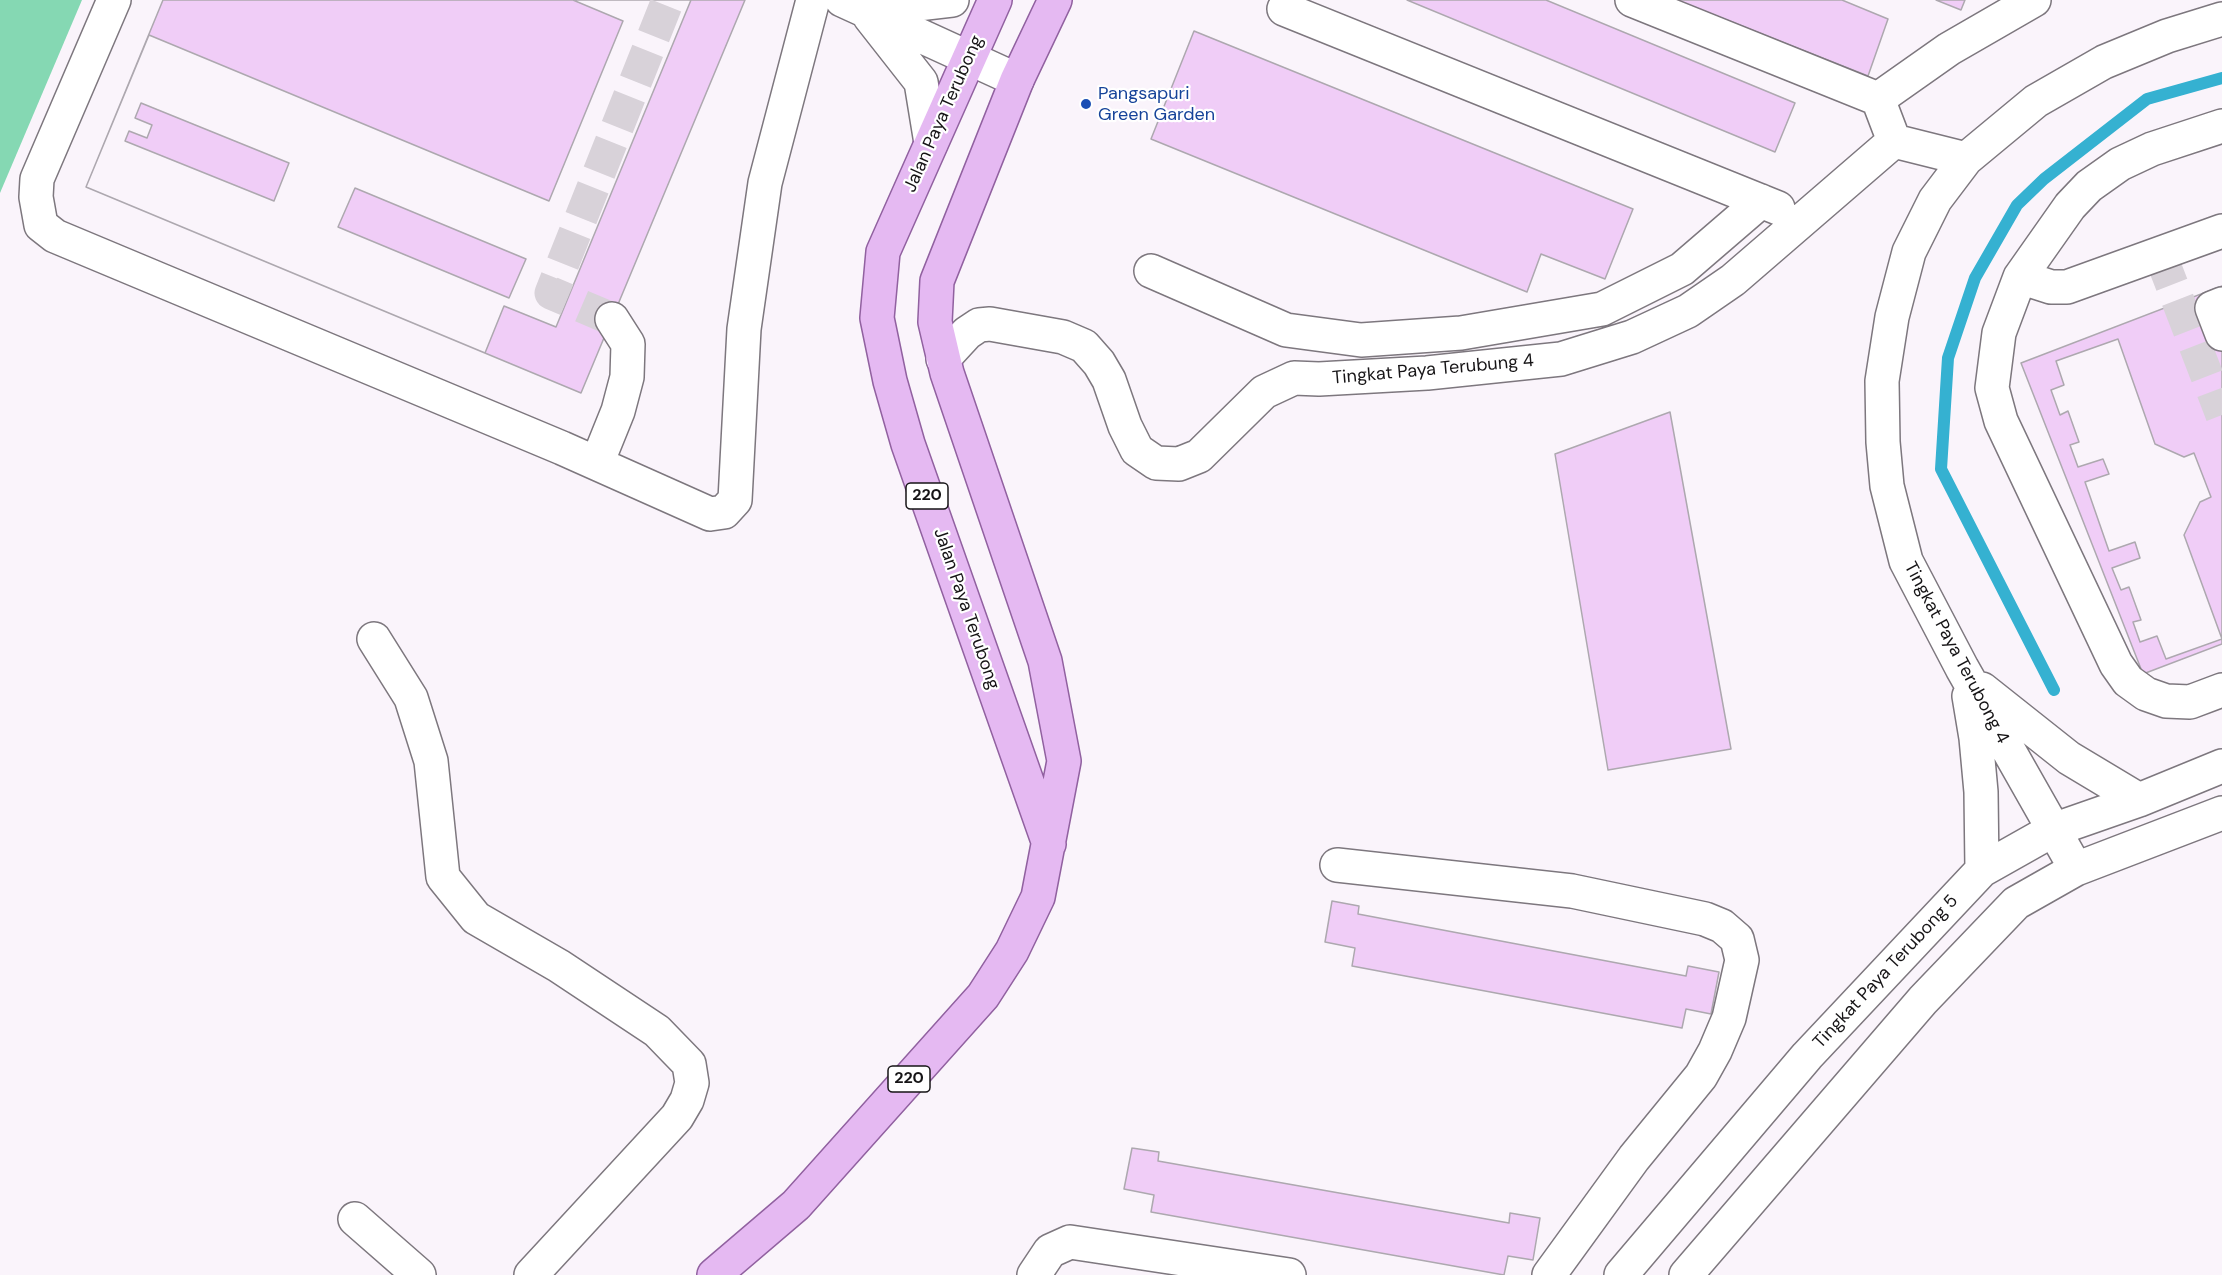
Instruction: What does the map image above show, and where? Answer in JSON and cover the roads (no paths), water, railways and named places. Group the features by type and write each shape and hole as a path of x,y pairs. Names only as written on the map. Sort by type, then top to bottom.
{"main road":[{"name":"Jalan Paya Terubong","path":"995,0 883,252 877,318 890,381 908,444 1049,846"},
{"path":"1049,846 1064,761 1045,662 943,359 935,322 937,281 1017,80 1055,0"},
{"name":"220","path":"714,1275 796,1205 983,996 1012,951 1038,897 1049,846"}],"street":[{"path":"114,0 37,179 36,197 41,225 55,236 597,463 710,514 724,512 735,500 744,329 765,183 813,0"},
{"path":"853,5 952,0"},
{"path":"1632,0 1878,99 1894,141 1966,159"},
{"path":"1878,99 1949,49 2034,0"},
{"path":"853,5 1017,80"},
{"path":"853,5 921,82 931,143"},
{"path":"1284,9 1805,219"},
{"name":"Tingkat Paya Terubong 4","path":"2076,869 1962,668 1906,561 1887,486 1882,381 1892,317 1909,252 1935,200 1966,159 2036,101 2104,62 2167,36 2222,19"},
{"path":"2222,126 2152,149 2120,164 2089,186 2070,206 2020,277 1999,333 1992,388 2001,421 2116,664 2128,681 2145,694 2166,701 2190,702 2222,690"},
{"name":"Tingkat Paya Terubung 4","path":"943,359 967,333 990,324 1063,337 1084,346 1099,363 1108,380 1125,426 1137,450 1156,463 1179,464 1199,456 1264,392 1294,378 1319,379 1427,373 1561,359 1632,337 1697,305 1733,280 1894,141"},
{"path":"1151,271 1286,330 1361,340 1461,333 1602,309 1682,269 1761,201"},
{"path":"2020,277 2051,287 2067,287 2222,231"},
{"path":"2222,304 2212,308 2222,334"},
{"path":"597,463 618,411 627,377 628,344 612,319"},
{"path":"374,639 411,698 431,761 443,877 476,918 559,966 657,1031 689,1064 692,1083 687,1100 677,1117 531,1275"},
{"path":"1962,668 1992,699 2068,758 2139,800"},
{"path":"1962,668 1973,709 1976,738 1981,792 1982,870"},
{"name":"Tingkat Paya Terubong 5","path":"1621,1275 1807,1056 1982,870 2053,830 2139,800 2222,766"},
{"path":"1686,1275 1915,1009 2016,903 2076,869 2222,813"},
{"path":"1337,865 1572,891 1705,919 1722,926 1737,939 1742,960 1729,1018 1715,1051 1701,1076 1634,1158 1549,1275"},
{"path":"355,1219 419,1275"},
{"path":"1034,1275 1050,1251 1070,1242 1289,1275"}],"waterway":[{"path":"2054,690 1941,469 1948,358 1975,278 2017,205 2044,179 2147,99 2222,78"}],"tunnel":[{"path":"612,319 551,293 668,0"},
{"path":"2160,254 2222,415"}],"place":[{"name":"Pangsapuri Green Garden","path":"1086,104"}]}
